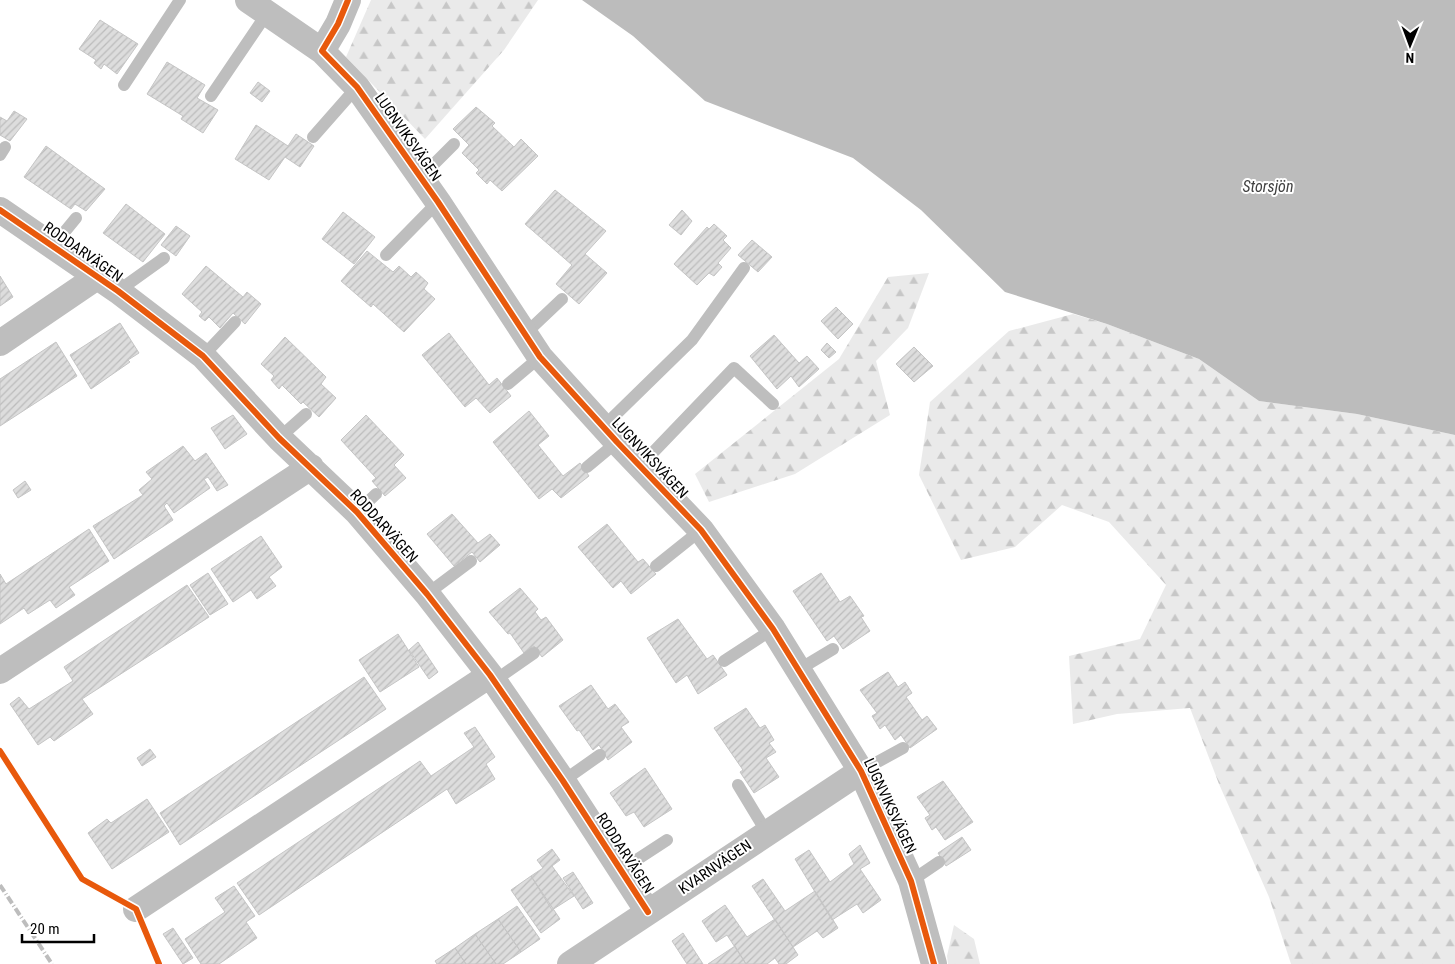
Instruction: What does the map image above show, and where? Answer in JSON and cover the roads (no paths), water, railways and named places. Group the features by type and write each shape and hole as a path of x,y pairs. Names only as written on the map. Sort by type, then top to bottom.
{"street":[{"path":"322,52 338,24 348,0"},
{"name":"LUGNVIKSVÄGEN","path":"258,6 322,52 357,87 438,202 540,357 701,530 773,629 861,771 911,881 934,964"},
{"name":"RODDARVÄGEN","path":"0,210 118,291 203,356 279,438 357,512 427,594 492,678 564,781 648,912"},
{"name":"RODDARVÄGEN","path":"0,343 97,277"},
{"path":"0,671 310,467"},
{"path":"136,909 492,678"},
{"name":"KVARNVÄGEN","path":"570,964 861,771"}],"lane":[{"path":"124,85 180,0"},
{"path":"211,96 258,6"},
{"path":"313,137 357,87"},
{"path":"420,177 454,144"},
{"path":"386,255 438,202"},
{"path":"53,246 76,218"},
{"path":"118,291 164,258"},
{"path":"587,467 610,434 692,340 744,268"},
{"path":"525,334 562,299"},
{"path":"203,356 235,322"},
{"path":"508,384 540,357"},
{"path":"640,466 734,368 773,404"},
{"path":"279,438 306,414"},
{"path":"357,512 376,494"},
{"path":"656,566 701,530"},
{"path":"427,594 471,561"},
{"path":"724,661 773,629"},
{"path":"798,670 833,649"},
{"path":"492,678 534,653"},
{"path":"861,771 903,748"},
{"path":"564,781 600,755"},
{"path":"738,785 767,833"},
{"path":"621,870 667,840"},
{"path":"911,881 939,862"}],"water":[{"name":"Storsjön","path":"582,0 1455,0 1455,435 1357,414 1259,401 1199,359 1107,324 1005,292 921,210 853,158 705,101 633,36"}],"railway":[{"path":"0,885 52,964"}]}
